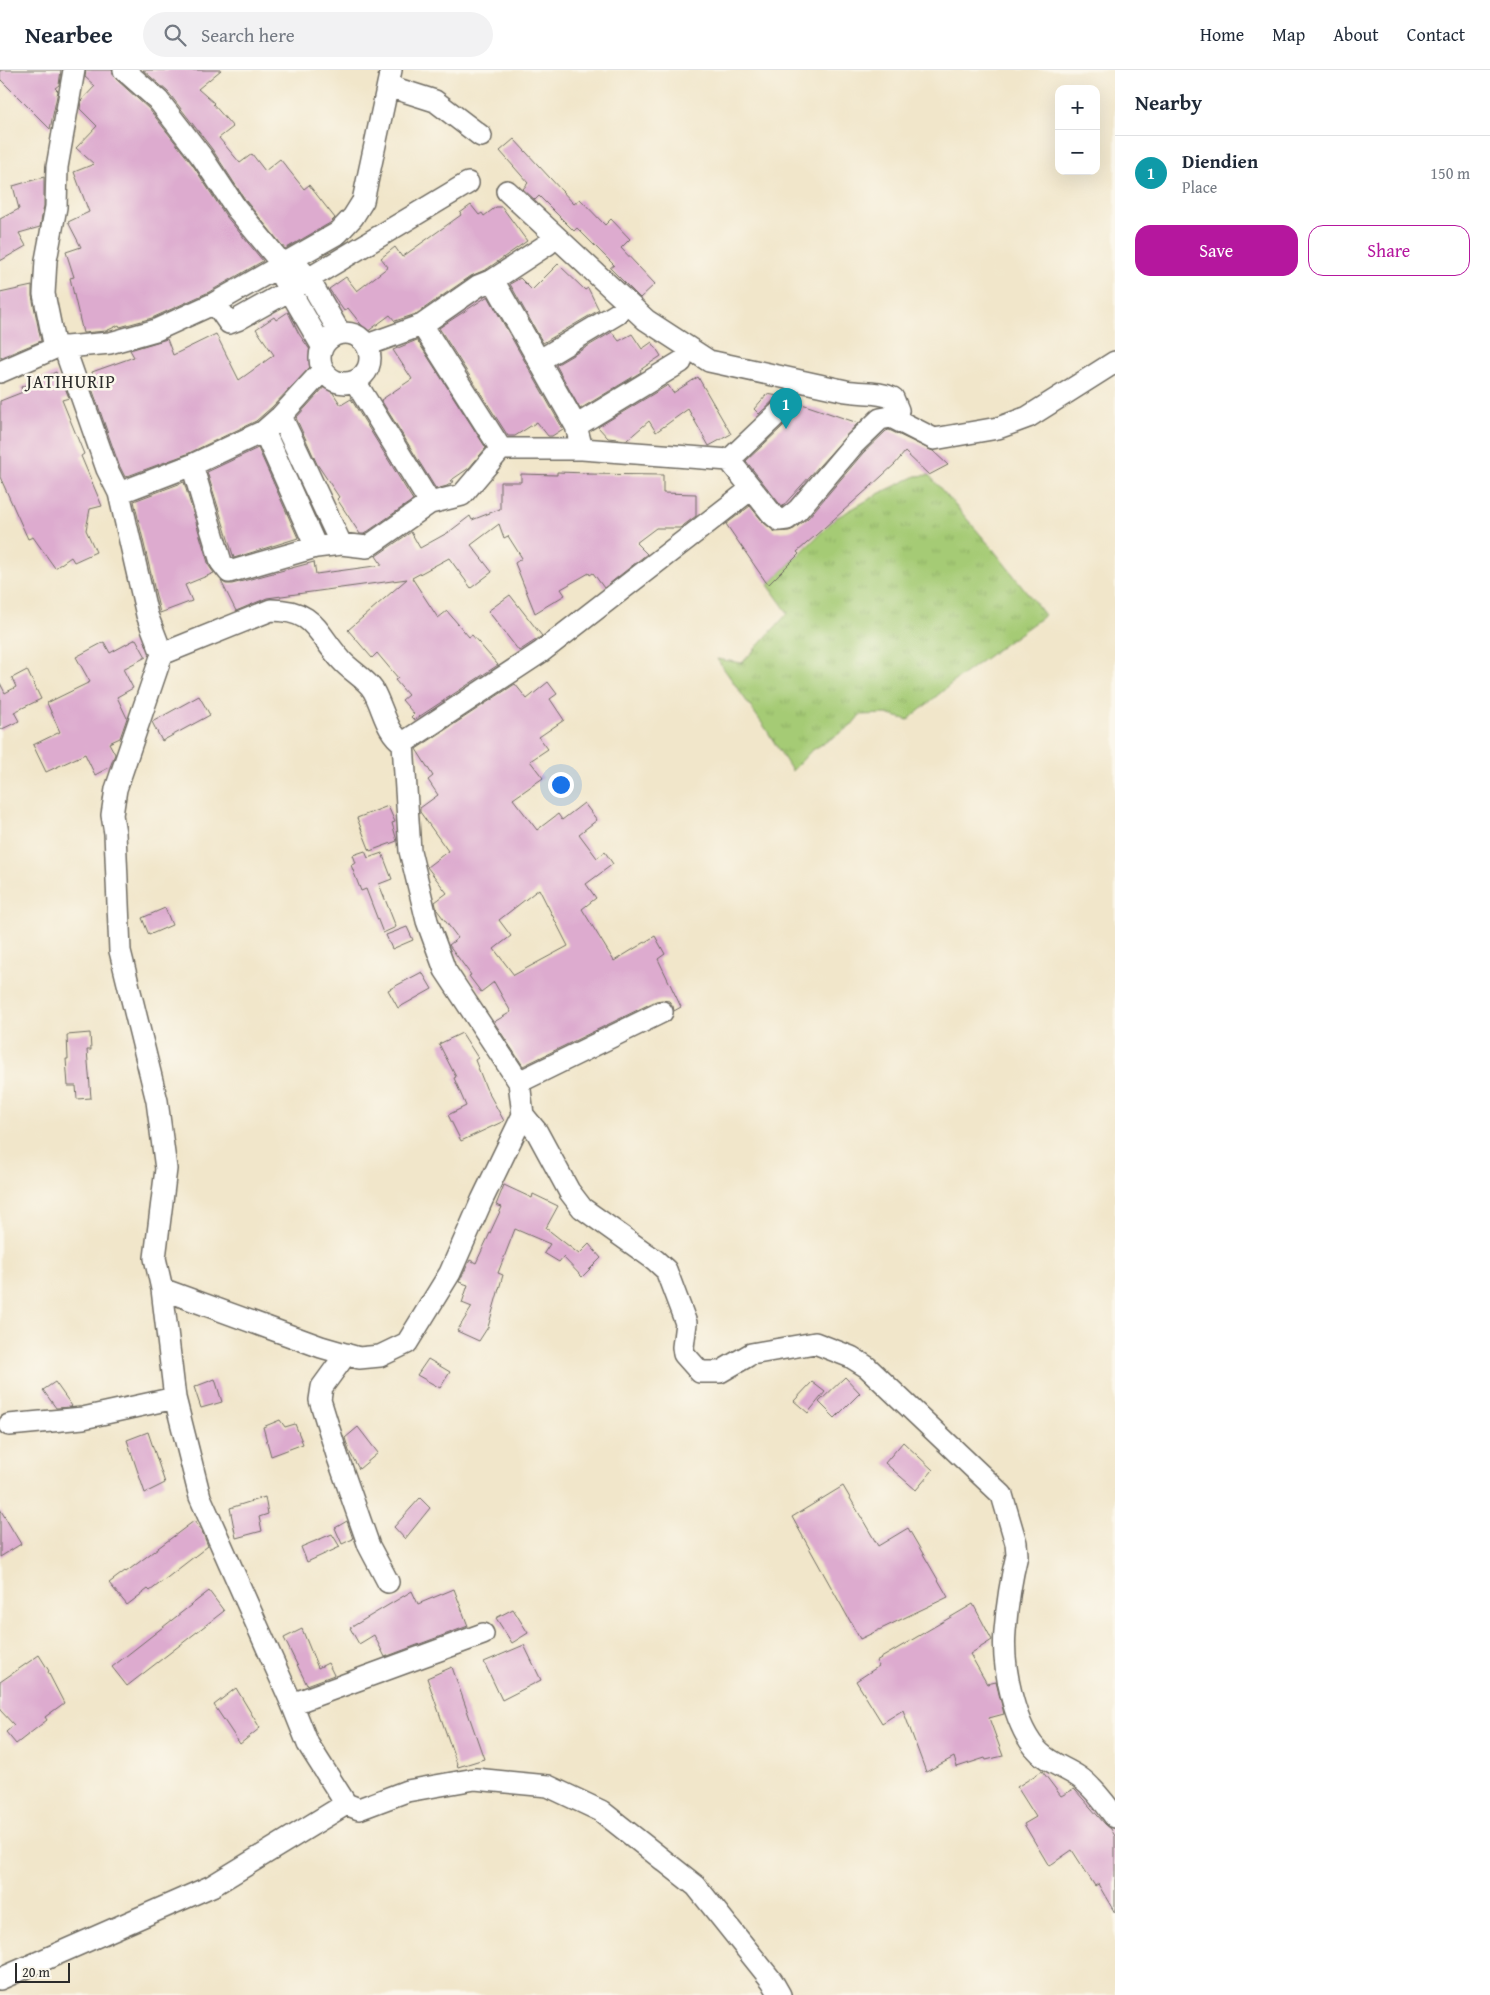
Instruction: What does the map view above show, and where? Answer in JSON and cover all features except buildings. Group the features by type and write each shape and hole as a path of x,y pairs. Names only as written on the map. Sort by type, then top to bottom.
{"street":[{"path":"74,70 57,167 56,207 46,260 44,294 60,348 107,469 119,493 147,615 162,654 116,789 112,815 115,833 120,951 157,1100 166,1168 156,1258 162,1289 175,1398 200,1497 308,1744 346,1804 359,1809 407,1791 475,1779 548,1786 601,1812 696,1886 772,1981 780,1995"},
{"path":"124,70 158,100 174,119 236,208 340,333"},
{"path":"0,372 60,348 110,343 156,330 215,304 338,233 353,217 363,201 390,78 434,101 480,136"},
{"path":"215,304 229,323 299,284 468,182"},
{"path":"506,191 646,320 709,361 835,389 865,394 882,393 893,398 898,410 891,418"},
{"path":"367,345 422,325 478,286 493,280 548,244"},
{"path":"493,280 576,426 582,449"},
{"path":"299,284 322,346"},
{"path":"540,360 617,314"},
{"path":"422,325 501,450"},
{"path":"340,333 355,335 367,345 371,359 367,373 356,383 337,384 322,371 319,359 322,346 330,338 340,333"},
{"path":"576,426 681,362"},
{"path":"729,460 778,520 787,519 798,510 880,419 891,418 934,439 998,428 1028,417 1115,362"},
{"path":"119,493 192,465 264,431 281,416 322,371"},
{"path":"356,383 430,503"},
{"path":"192,465 221,562 229,572 316,547 341,544 367,547 430,503 462,495 501,450 582,449 729,460 790,402"},
{"path":"281,416 341,544"},
{"path":"264,431 316,547"},
{"path":"403,743 541,652 751,489"},
{"path":"162,654 272,610 289,610 300,614 310,621 342,662 372,688 394,737 403,743"},
{"path":"162,1289 321,1347 359,1358 380,1356 407,1343 450,1274 482,1200 523,1115 520,1082 445,970 427,921 410,851 403,743"},
{"path":"520,1082 662,1012"},
{"path":"523,1115 538,1132 569,1192 582,1208 655,1260 666,1270 686,1323 687,1331 683,1347 684,1354 700,1372 720,1372 752,1354 815,1343 851,1357 867,1367 1002,1495 1016,1543 1017,1555 1005,1632 1007,1669 1024,1734 1039,1753 1052,1763 1079,1778 1105,1802 1115,1817"},
{"path":"346,1354 322,1387 320,1400 369,1546 388,1582"},
{"path":"9,1425 83,1418 175,1398"},
{"path":"292,1704 483,1634"},
{"path":"0,1979 212,1886 346,1804"}],"green space":[{"path":"929,475 992,548 1045,615 957,679 908,720 886,714 860,715 850,727 811,751 792,771 766,729 717,659 742,663 788,613 768,585 836,518 880,493 916,476"}],"place":[{"name":"Diendien","path":"786,429"}],"district":[{"name":"JATIHURIP","path":"71,382"}]}
